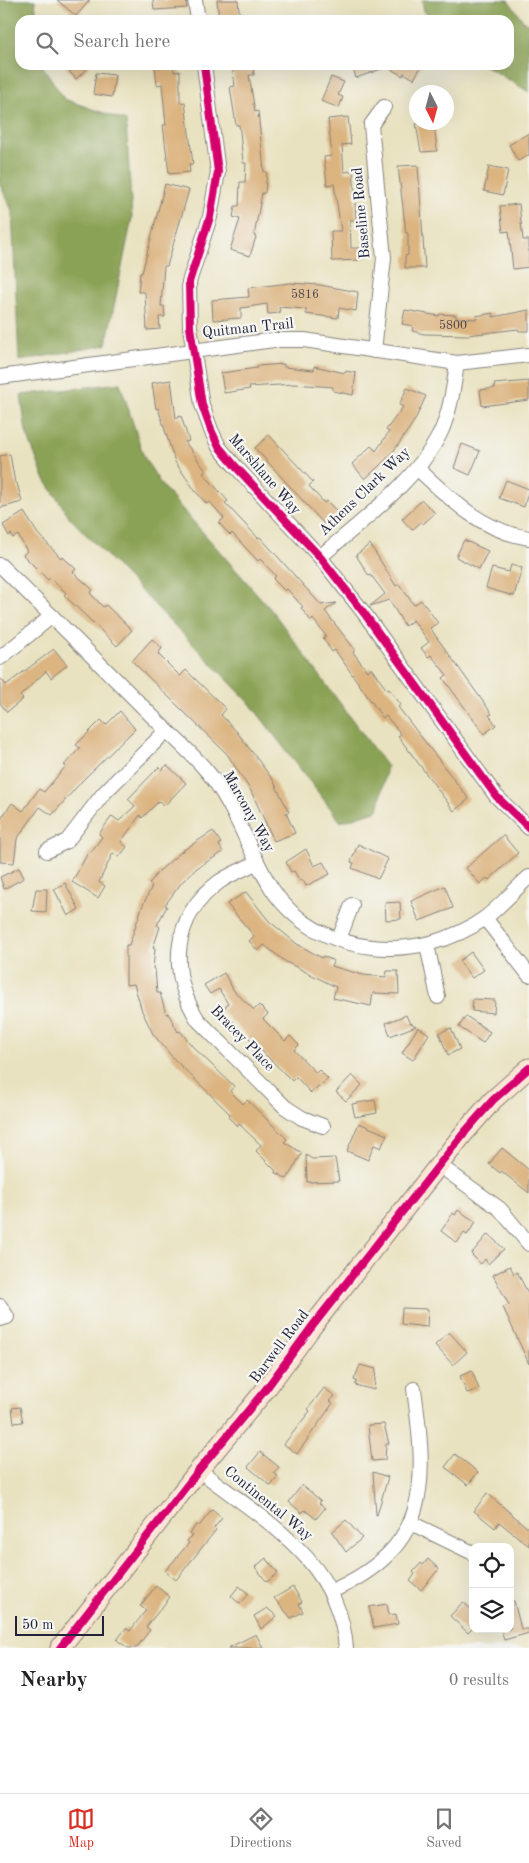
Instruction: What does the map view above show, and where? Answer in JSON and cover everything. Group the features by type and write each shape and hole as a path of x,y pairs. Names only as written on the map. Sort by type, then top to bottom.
{"street":[{"path":"196,0 198,15"},
{"name":"Marshlane Way","path":"205,70 218,172 210,217 189,282 190,327 202,404 211,430 219,447 320,557 364,613 496,796 529,828"},
{"name":"Baseline Road","path":"374,351 384,258 371,124 384,107"},
{"name":"Quitman Trail","path":"0,377 274,340 304,340 457,363 529,356"},
{"name":"Athens Clark Way","path":"320,557 417,468 442,428 452,400 457,363"},
{"path":"417,468 459,507 478,519 495,528 529,538"},
{"name":"Marcony Way","path":"0,566 206,770 233,813 257,862 274,891 291,910 310,925 339,939 385,949 427,945 458,933 485,918 529,877"},
{"path":"0,658 52,616"},
{"path":"47,851 67,841 103,794 166,731"},
{"name":"Bracey Place","path":"257,862 221,881 199,901 190,913 184,928 179,951 184,990 198,1020 285,1106 302,1118 324,1126"},
{"path":"339,939 352,905"},
{"path":"485,918 529,975"},
{"path":"427,945 438,997"},
{"name":"Barwell Road","path":"60,1648 199,1470 266,1389 311,1328 439,1165 493,1100 529,1068"},
{"path":"439,1165 500,1209 529,1244"},
{"path":"332,1591 351,1582 387,1557 398,1546 411,1523 421,1482 414,1389"},
{"name":"Continental Way","path":"199,1470 300,1549 332,1591 340,1613 346,1648"},
{"path":"411,1523 469,1551"}],"green space":[{"path":"0,0 35,0 36,15 15,15 15,70 45,70 64,99 126,121 132,218 106,345 19,361 12,210 0,185"},
{"path":"422,0 508,0 525,23 529,24 529,92 492,70 514,70 514,15 428,15 424,11"},
{"path":"120,383 144,457 162,486 273,612 387,767 378,810 341,822 248,701 70,518 44,478 26,432 21,395"}],"building":[{"path":"57,0 90,0 75,15"},
{"path":"153,0 186,0 187,8 154,10"},
{"path":"217,0 238,0 240,15 218,15"},
{"path":"68,70 86,70 76,79"},
{"path":"155,70 180,71 180,103 185,102 193,164 189,164 190,172 169,174 163,125 166,125 162,84 157,85"},
{"path":"233,70 254,70 254,75 249,75 255,112 258,111 264,172 267,172 265,193 262,193 254,236 256,237 250,256 230,250 240,219 233,217 235,206 239,206 240,182 245,182 246,163 243,163 239,125 236,125 230,87 235,86"},
{"path":"354,70 379,70 356,78"},
{"path":"392,70 419,70 414,79 404,73 403,76"},
{"path":"96,73 115,75 112,97 93,94"},
{"path":"331,77 344,82 338,95 343,97 339,108 321,101"},
{"path":"348,117 351,144 342,145 344,172 353,171 356,220 350,220 351,248 361,248 361,260 332,261 331,231 341,231 334,184 327,185 324,157 332,156 328,119"},
{"path":"417,130 435,130 437,151 421,152"},
{"path":"529,133 529,155 518,161 509,145"},
{"path":"418,165 425,268 405,268 405,256 408,255 408,233 406,233 398,166"},
{"path":"489,166 508,170 503,195 484,191"},
{"path":"165,184 189,190 167,266 164,266 161,306 164,306 165,317 159,317 160,329 147,330 145,292 138,292 140,273 142,273"},
{"path":"519,204 523,240 529,240 529,267 513,269 509,231 503,232 500,206"},
{"path":"290,283 320,285 358,292 356,311 339,308 338,318 306,314 306,309 279,307 280,313 268,314 267,304 241,308 241,318 213,320 212,300 249,297 248,288"},
{"path":"405,310 439,316 439,314 456,315 456,318 477,319 476,316 493,313 493,317 529,310 529,331 519,331 518,329 468,335 424,334 412,331 413,326 402,324"},
{"path":"284,364 284,367 314,370 314,366 345,373 346,371 356,373 353,395 333,391 333,387 294,384 249,387 250,389 224,393 221,373 257,368 257,366"},
{"path":"171,380 176,418 181,416 189,441 185,442 206,471 203,473 228,501 225,503 258,538 260,537 321,605 336,603 325,611 355,650 353,652 367,671 371,668 387,690 389,689 401,705 398,707 469,799 454,811 398,736 401,734 386,716 383,718 335,650 332,652 323,638 326,636 313,619 311,621 301,608 303,607 287,589 285,591 273,579 276,576 260,559 258,561 232,533 230,535 219,523 224,518 210,502 207,504 196,492 175,462 158,408 156,409 152,383"},
{"path":"529,381 529,400 482,406 480,390 495,388 494,384"},
{"path":"407,388 426,396 415,420 391,455 365,479 352,464 371,446 376,451 389,432 386,430 403,407 399,405"},
{"path":"269,435 313,482 309,486 324,503 327,501 338,513 325,525 255,448"},
{"path":"462,444 480,451 470,475 454,468"},
{"path":"10,454 15,483 17,483 22,502 0,508 0,456"},
{"path":"506,480 529,489 524,507 499,498"},
{"path":"422,500 435,513 423,524 421,522 412,530 402,519"},
{"path":"24,512 38,534 61,558 62,556 76,569 73,572 93,590 90,593 103,607 106,605 132,630 117,646 64,595 66,593 50,578 48,580 23,555 27,551 18,535 13,538 11,534 9,536 3,525"},
{"path":"464,540 488,551 479,569 456,557"},
{"path":"370,544 396,586 399,584 414,605 421,600 438,623 430,628 492,714 489,715 496,725 484,734 443,678 447,675 431,655 428,657 421,648 429,642 413,620 405,626 389,600 370,606 385,594 371,575 369,576 356,555"},
{"path":"511,565 522,568 514,596 486,588 492,568 509,572"},
{"path":"152,639 162,648 158,654 180,676 186,670 226,709 221,715 237,732 273,780 289,812 286,813 295,833 274,841 251,791 227,754 132,661"},
{"path":"54,649 67,665 51,678 46,671 20,696 23,699 7,712 0,703 0,678 6,685"},
{"path":"120,711 135,729 82,781 52,815 40,807 17,839 14,863 0,862 0,820 12,803 23,811 39,789 44,792 66,766 64,765 80,748 76,745 101,720 106,725"},
{"path":"167,765 186,783 164,806 159,801 142,818 140,815 121,842 127,847 119,857 113,853 99,882 105,886 98,898 72,882 89,851 91,852 102,837 99,834 112,816 119,821 135,806 128,799 159,767 162,770"},
{"path":"213,831 221,843 219,845 223,852 197,868 182,882 165,905 167,906 157,925 160,927 153,948 155,948 153,969 155,969 157,993 160,993 166,1014 168,1013 178,1032 180,1031 193,1047 234,1086 230,1091 243,1104 247,1100 287,1139 284,1142 302,1153 287,1179 275,1172 256,1151 261,1145 239,1124 237,1126 228,1117 230,1114 174,1059 153,1034 142,1011 134,984 126,985 126,945 129,945 142,907 152,886 149,884 157,873 182,851"},
{"path":"503,835 518,853 489,880 487,878 480,884 466,868"},
{"path":"358,844 388,859 378,879 352,868 354,863 351,862"},
{"path":"306,849 314,866 323,862 330,874 306,886 303,880 300,881 294,871 291,872 286,862"},
{"path":"19,868 24,878 4,889 0,877"},
{"path":"65,883 79,909 68,916 54,889"},
{"path":"445,886 453,908 419,921 411,901"},
{"path":"36,889 47,889 46,912 32,911"},
{"path":"246,892 269,921 297,944 322,958 323,956 334,961 331,966 363,975 386,977 387,971 398,971 399,994 373,993 371,1006 333,998 336,987 286,962 264,945 258,951 249,941 254,936 227,904"},
{"path":"400,902 401,919 386,920 385,903"},
{"path":"471,952 484,970 472,978 459,961"},
{"path":"224,973 234,991 254,1010 259,1005 268,1014 263,1019 285,1041 290,1036 299,1045 294,1050 316,1073 319,1070 328,1079 320,1087 318,1086 311,1093 296,1077 292,1081 222,1011 228,1004 219,989 210,994 204,985"},
{"path":"473,999 495,1000 494,1013 472,1011"},
{"path":"406,1015 409,1022 416,1026 390,1036 386,1023"},
{"path":"466,1016 490,1032 483,1043 459,1027"},
{"path":"418,1027 429,1034 413,1060 402,1053"},
{"path":"451,1028 460,1049 448,1055 439,1033"},
{"path":"352,1075 362,1085 346,1101 336,1092"},
{"path":"375,1100 377,1113 355,1117 352,1104"},
{"path":"359,1123 387,1135 381,1148 374,1145 368,1160 347,1151"},
{"path":"502,1148 529,1170 529,1193 489,1164"},
{"path":"306,1155 312,1159 335,1158 339,1181 307,1182"},
{"path":"458,1210 476,1222 467,1235 464,1233 457,1243 441,1231 453,1213 455,1215"},
{"path":"488,1234 504,1249 488,1264 485,1259 481,1264 471,1254"},
{"path":"510,1266 514,1274 517,1272 529,1295 529,1364 503,1307 509,1305 493,1275"},
{"path":"402,1308 428,1309 427,1327 401,1324"},
{"path":"449,1332 467,1352 453,1365 435,1345"},
{"path":"360,1365 376,1369 374,1390 355,1385 357,1381 354,1380"},
{"path":"472,1371 479,1389 467,1393 460,1376"},
{"path":"324,1388 335,1396 330,1401 333,1403 297,1454 284,1444 310,1411 308,1409"},
{"path":"20,1407 23,1422 14,1423 12,1408"},
{"path":"384,1424 389,1444 386,1444 385,1460 372,1461 368,1425"},
{"path":"260,1452 279,1467 274,1473 278,1476 271,1486 248,1467"},
{"path":"455,1454 478,1472 468,1485 445,1467"},
{"path":"373,1472 388,1477 377,1515 376,1515"},
{"path":"302,1485 321,1501 319,1503 325,1508 316,1519 305,1510 302,1513 289,1502"},
{"path":"487,1493 529,1529 529,1546 499,1522 495,1528 474,1511"},
{"path":"212,1510 222,1518 214,1528 216,1530 176,1580 165,1571 189,1543 187,1541 192,1536 189,1534 197,1524 199,1526"},
{"path":"346,1520 362,1538 346,1552 332,1532"},
{"path":"266,1558 278,1573 267,1582 255,1567"},
{"path":"428,1559 439,1569 421,1590 410,1581 415,1574 413,1572 421,1563 423,1565"},
{"path":"156,1586 170,1597 146,1627 150,1630 136,1648 128,1648 117,1640 126,1628 130,1631 146,1610 140,1606"},
{"path":"239,1586 249,1594 240,1604 231,1596"},
{"path":"293,1587 302,1602 299,1604 303,1612 291,1618 274,1598"},
{"path":"514,1601 521,1629 529,1629 529,1633 504,1640 502,1633 514,1633"},
{"path":"463,1602 469,1607 469,1632 468,1633 450,1616"},
{"path":"387,1604 389,1615 396,1614 398,1624 374,1628 369,1607"},
{"path":"267,1608 277,1616 261,1629 254,1616"},
{"path":"256,1634 263,1648 228,1648"}],"cycle path":[{"path":"205,70 218,172 210,217 189,282 190,327 202,405 211,430 219,447 236,467 320,557 364,613 496,796 529,828"},
{"path":"60,1648 199,1470 266,1389 311,1328 464,1133 493,1100 529,1068"}]}
